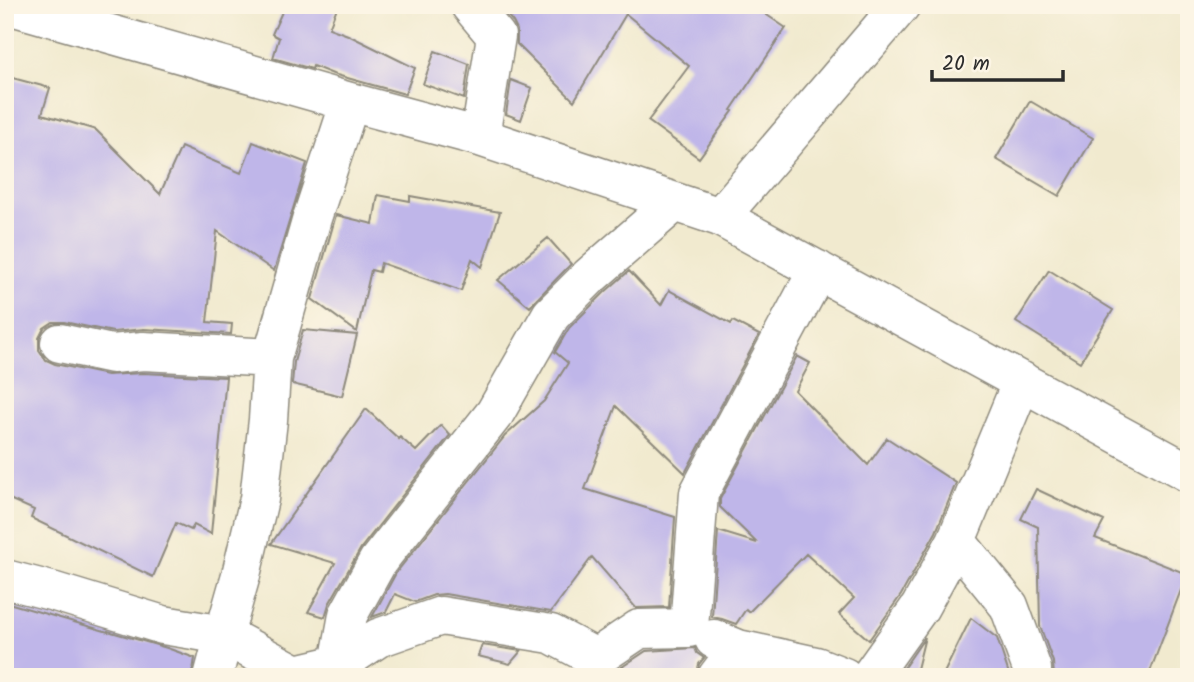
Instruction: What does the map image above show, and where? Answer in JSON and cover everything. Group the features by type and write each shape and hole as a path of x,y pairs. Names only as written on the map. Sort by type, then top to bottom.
{"street":[{"path":"8,5 480,136 720,217 1189,473"},
{"path":"470,5 496,36 480,136"},
{"path":"720,217 901,5"},
{"path":"213,677 259,499 272,358 312,218 350,102"},
{"path":"339,664 348,615 378,561 495,413 551,315 590,276 675,202"},
{"path":"689,628 699,493 818,270"},
{"path":"60,343 112,354 143,351 272,358"},
{"path":"870,677 920,607 956,541 1022,382"},
{"path":"956,541 1009,606 1032,669 1032,677"},
{"path":"5,579 163,625 225,635 296,674 339,664 378,638 441,616 551,634 596,658 639,629 689,628 728,663 816,666 844,677"}],"building":[{"path":"285,5 338,5 329,28 415,68 405,94 313,66 312,69 273,58 279,38 272,34"},
{"path":"499,5 752,5 786,28 731,110 733,111 699,158 648,121 689,66 626,14 574,101 517,44 517,30"},
{"path":"435,51 469,64 464,99 423,84"},
{"path":"5,76 50,88 42,114 96,130 160,194 181,147 241,173 253,142 307,163 274,271 217,231 207,322 232,324 231,334 144,329 113,332 53,322 44,328 39,338 39,350 46,360 107,375 143,373 226,377 211,534 194,525 191,530 176,523 153,577 31,518 34,510 5,497"},
{"path":"511,80 532,88 521,120 506,114"},
{"path":"1030,101 1093,138 1059,196 996,159"},
{"path":"378,195 410,201 410,196 500,212 482,267 472,259 461,291 381,263 379,272 371,270 357,332 312,299 336,215 373,224"},
{"path":"548,238 571,264 530,307 498,280"},
{"path":"1049,270 1113,310 1080,362 1016,322"},
{"path":"629,271 661,305 669,290 731,324 733,321 759,335 685,473 616,406 585,489 675,517 669,607 636,608 592,557 551,612 445,594 415,602 395,594 386,612 372,617 396,573 505,436 544,401 568,363 555,352 569,328"},
{"path":"303,330 357,335 342,396 292,384 294,362"},
{"path":"797,356 810,363 795,391 868,465 887,438 956,483 936,532 901,595 869,640 839,614 854,598 806,554 749,612 746,609 736,624 712,617 718,531 757,543 720,507 720,499"},
{"path":"366,409 416,451 441,425 450,435 361,548 329,604 325,617 308,612 335,563 271,544"},
{"path":"1036,489 1104,521 1095,538 1187,574 1148,677 1054,677 1053,662 1040,626 1038,527 1021,519"},
{"path":"5,602 195,658 192,677 5,677"},
{"path":"971,618 997,638 1010,677 942,677"},
{"path":"925,637 915,677 912,677 903,669"},
{"path":"482,645 521,651 510,664 478,656"},
{"path":"695,648 704,658 699,664 696,677 607,677 646,651"}]}
